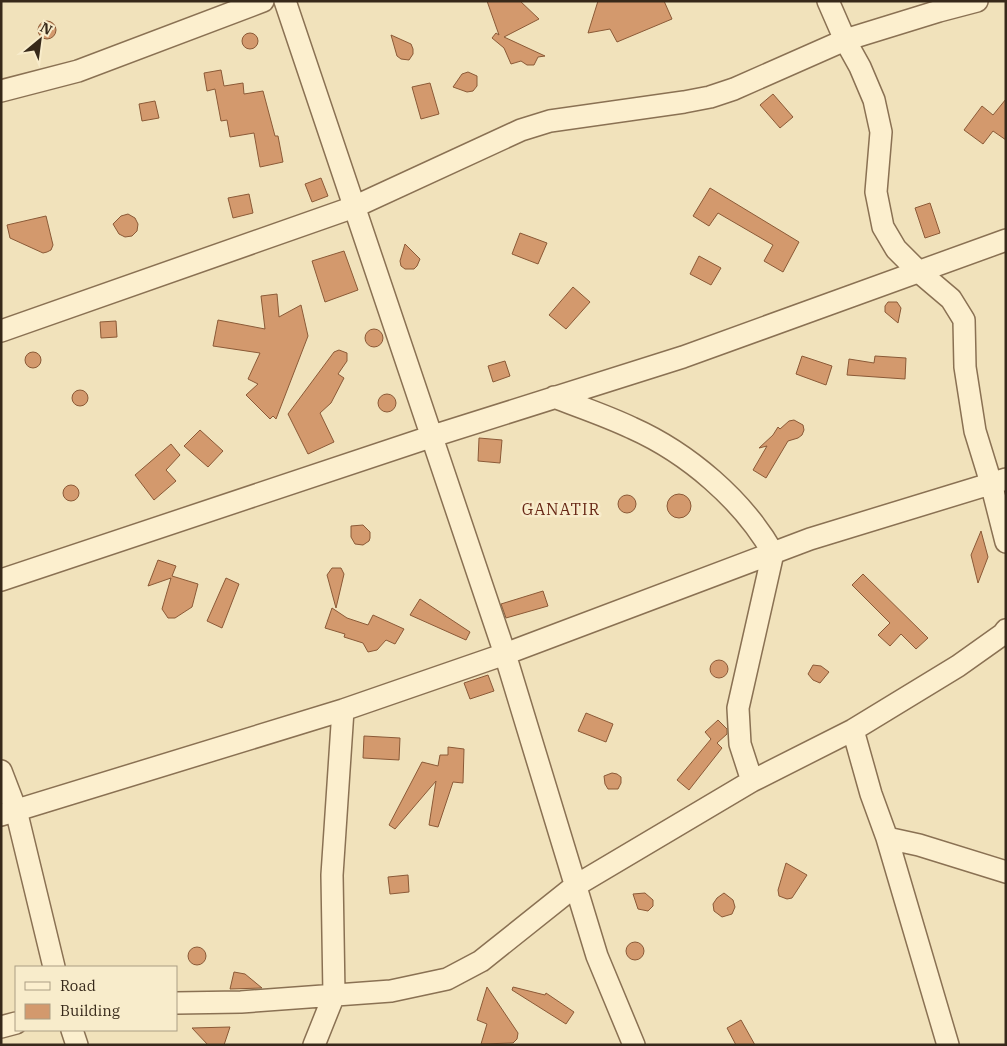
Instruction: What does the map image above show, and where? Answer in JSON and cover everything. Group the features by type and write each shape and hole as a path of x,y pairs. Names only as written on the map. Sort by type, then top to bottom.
{"street":[{"path":"1,91 78,71 263,1"},
{"path":"285,1 505,654 597,956 634,1045"},
{"path":"828,1 874,100 881,132 876,192 883,227 896,249 951,299 964,320 965,367 974,422 999,481 1006,542"},
{"path":"1,331 354,207 521,130 550,121 710,97 734,89 845,40 939,10 976,1"},
{"path":"1,580 433,436 683,357 1006,240"},
{"path":"554,397 634,428 689,460 733,501 766,541 773,554 738,708 740,744 752,781"},
{"path":"9,813 343,710 505,654 810,539 999,481"},
{"path":"178,1003 240,1002 392,991 447,979 481,961 575,886 752,781 853,730 958,666 1006,630"},
{"path":"314,1045 334,995 332,876 343,710"},
{"path":"853,730 948,1045"},
{"path":"1,771 9,813 54,966"},
{"path":"887,838 918,845 1006,872"},
{"path":"1,1027 15,1023"},
{"path":"72,1031 77,1045"}],"building":[{"path":"487,1 520,1 539,19 504,37 545,56 538,57 534,65 527,65 521,61 511,64 504,48 492,38 496,33 499,35"},
{"path":"598,1 664,1 672,19 617,42 610,29 588,33"},
{"path":"47,21 53,24 56,30 53,36 47,39 41,36 38,30 41,24"},
{"path":"247,33 253,33 258,38 256,47 247,49 242,44 242,38"},
{"path":"391,35 411,44 413,54 409,60 401,59 397,56"},
{"path":"221,70 224,86 243,83 244,94 263,91 275,136 278,136 283,162 260,167 254,133 230,137 227,120 221,121 215,89 207,91 204,73"},
{"path":"468,72 477,76 477,86 473,91 467,92 453,87 462,74"},
{"path":"430,83 439,114 421,119 412,87"},
{"path":"773,94 793,117 780,128 760,105"},
{"path":"1006,99 1006,140 993,131 983,144 964,130 982,106 993,115"},
{"path":"155,101 159,118 142,121 139,104"},
{"path":"321,178 328,196 312,202 305,184"},
{"path":"710,188 799,242 783,272 764,261 773,245 718,213 709,226 693,216"},
{"path":"249,194 253,213 233,218 228,198"},
{"path":"930,203 940,233 925,238 915,208"},
{"path":"128,214 135,218 138,224 137,231 132,236 125,237 119,234 113,224 121,216"},
{"path":"46,216 53,245 51,250 43,253 10,238 7,225"},
{"path":"520,233 547,243 538,264 512,254"},
{"path":"405,244 420,259 414,269 405,269 401,266 400,261"},
{"path":"344,251 358,290 325,302 312,261"},
{"path":"699,256 721,268 711,285 690,274"},
{"path":"573,287 590,302 566,329 549,315"},
{"path":"277,294 279,317 301,305 308,336 276,419 273,416 270,419 246,395 258,384 248,379 260,353 213,346 218,320 265,329 261,296"},
{"path":"888,302 897,302 901,308 898,323 885,312 885,306"},
{"path":"116,321 117,337 101,338 100,322"},
{"path":"370,329 378,329 383,334 381,345 370,347 365,342 365,334"},
{"path":"339,350 347,353 347,361 338,374 344,378 331,403 320,413 334,442 308,454 288,414 334,352"},
{"path":"30,352 36,352 41,357 39,366 30,368 25,363 25,357"},
{"path":"802,356 832,366 826,385 796,374"},
{"path":"875,356 906,358 905,379 847,375 849,359 874,363"},
{"path":"505,361 510,376 493,382 488,366"},
{"path":"77,390 83,390 88,395 86,404 77,406 72,401 72,395"},
{"path":"387,394 393,397 396,403 393,409 387,412 381,409 378,403 381,397"},
{"path":"794,420 803,425 802,435 788,441 766,478 753,470 767,446 759,448 773,435 778,427 780,429 789,421"},
{"path":"200,430 223,451 208,467 184,446"},
{"path":"479,438 502,440 500,463 478,461"},
{"path":"171,444 180,455 166,470 176,481 154,500 135,475"},
{"path":"68,485 74,485 79,490 77,499 68,501 63,496 63,490"},
{"path":"679,494 687,498 691,506 687,514 679,518 671,514 667,506 671,498"},
{"path":"627,495 633,498 636,504 633,510 627,513 621,510 618,504 621,498"},
{"path":"363,525 370,532 369,541 363,545 355,544 351,537 351,526"},
{"path":"981,531 988,557 978,583 971,555"},
{"path":"158,560 176,566 172,576 198,584 192,607 175,618 168,618 162,609 171,578 148,586"},
{"path":"332,568 341,568 344,574 336,608 327,575"},
{"path":"863,574 928,638 916,649 901,634 890,646 878,635 890,623 852,585"},
{"path":"226,578 239,584 222,628 207,621"},
{"path":"543,591 548,606 506,618 501,604"},
{"path":"420,599 470,632 466,640 410,615"},
{"path":"332,608 347,618 368,625 373,615 404,629 395,644 386,640 377,650 368,652 363,643 344,637 345,634 325,628"},
{"path":"719,660 725,663 728,669 725,675 719,678 713,675 710,669 713,663"},
{"path":"813,665 821,666 829,672 820,683 813,680 808,674"},
{"path":"488,675 494,691 470,699 464,683"},
{"path":"586,713 613,724 606,742 578,731"},
{"path":"718,720 727,729 727,734 717,743 722,748 689,790 677,780 711,739 705,732"},
{"path":"364,736 400,738 399,760 363,758"},
{"path":"448,747 464,749 463,783 453,782 438,827 429,825 436,781 395,829 389,825 422,762 438,766 440,755 448,755"},
{"path":"612,773 621,777 618,789 608,789 605,784 604,776"},
{"path":"786,863 807,875 792,898 787,899 779,896 778,890"},
{"path":"408,875 409,892 390,894 388,877"},
{"path":"645,893 653,900 653,906 648,911 638,909 633,894"},
{"path":"724,893 733,900 735,907 732,914 722,917 714,911 713,904"},
{"path":"635,942 641,945 644,951 641,957 635,960 629,957 626,951 629,945"},
{"path":"197,947 205,952 206,956 201,964 197,965 189,960 188,956 193,948"},
{"path":"234,972 245,974 262,988 230,989"},
{"path":"487,987 518,1033 517,1039 513,1043 481,1044 487,1024 477,1020"},
{"path":"513,987 545,995 546,993 574,1012 566,1024 512,990"},
{"path":"741,1020 755,1045 736,1045 727,1028"},
{"path":"230,1027 224,1045 208,1045 192,1028"}],"district":[{"name":"GANATIR","path":"561,509"}]}
